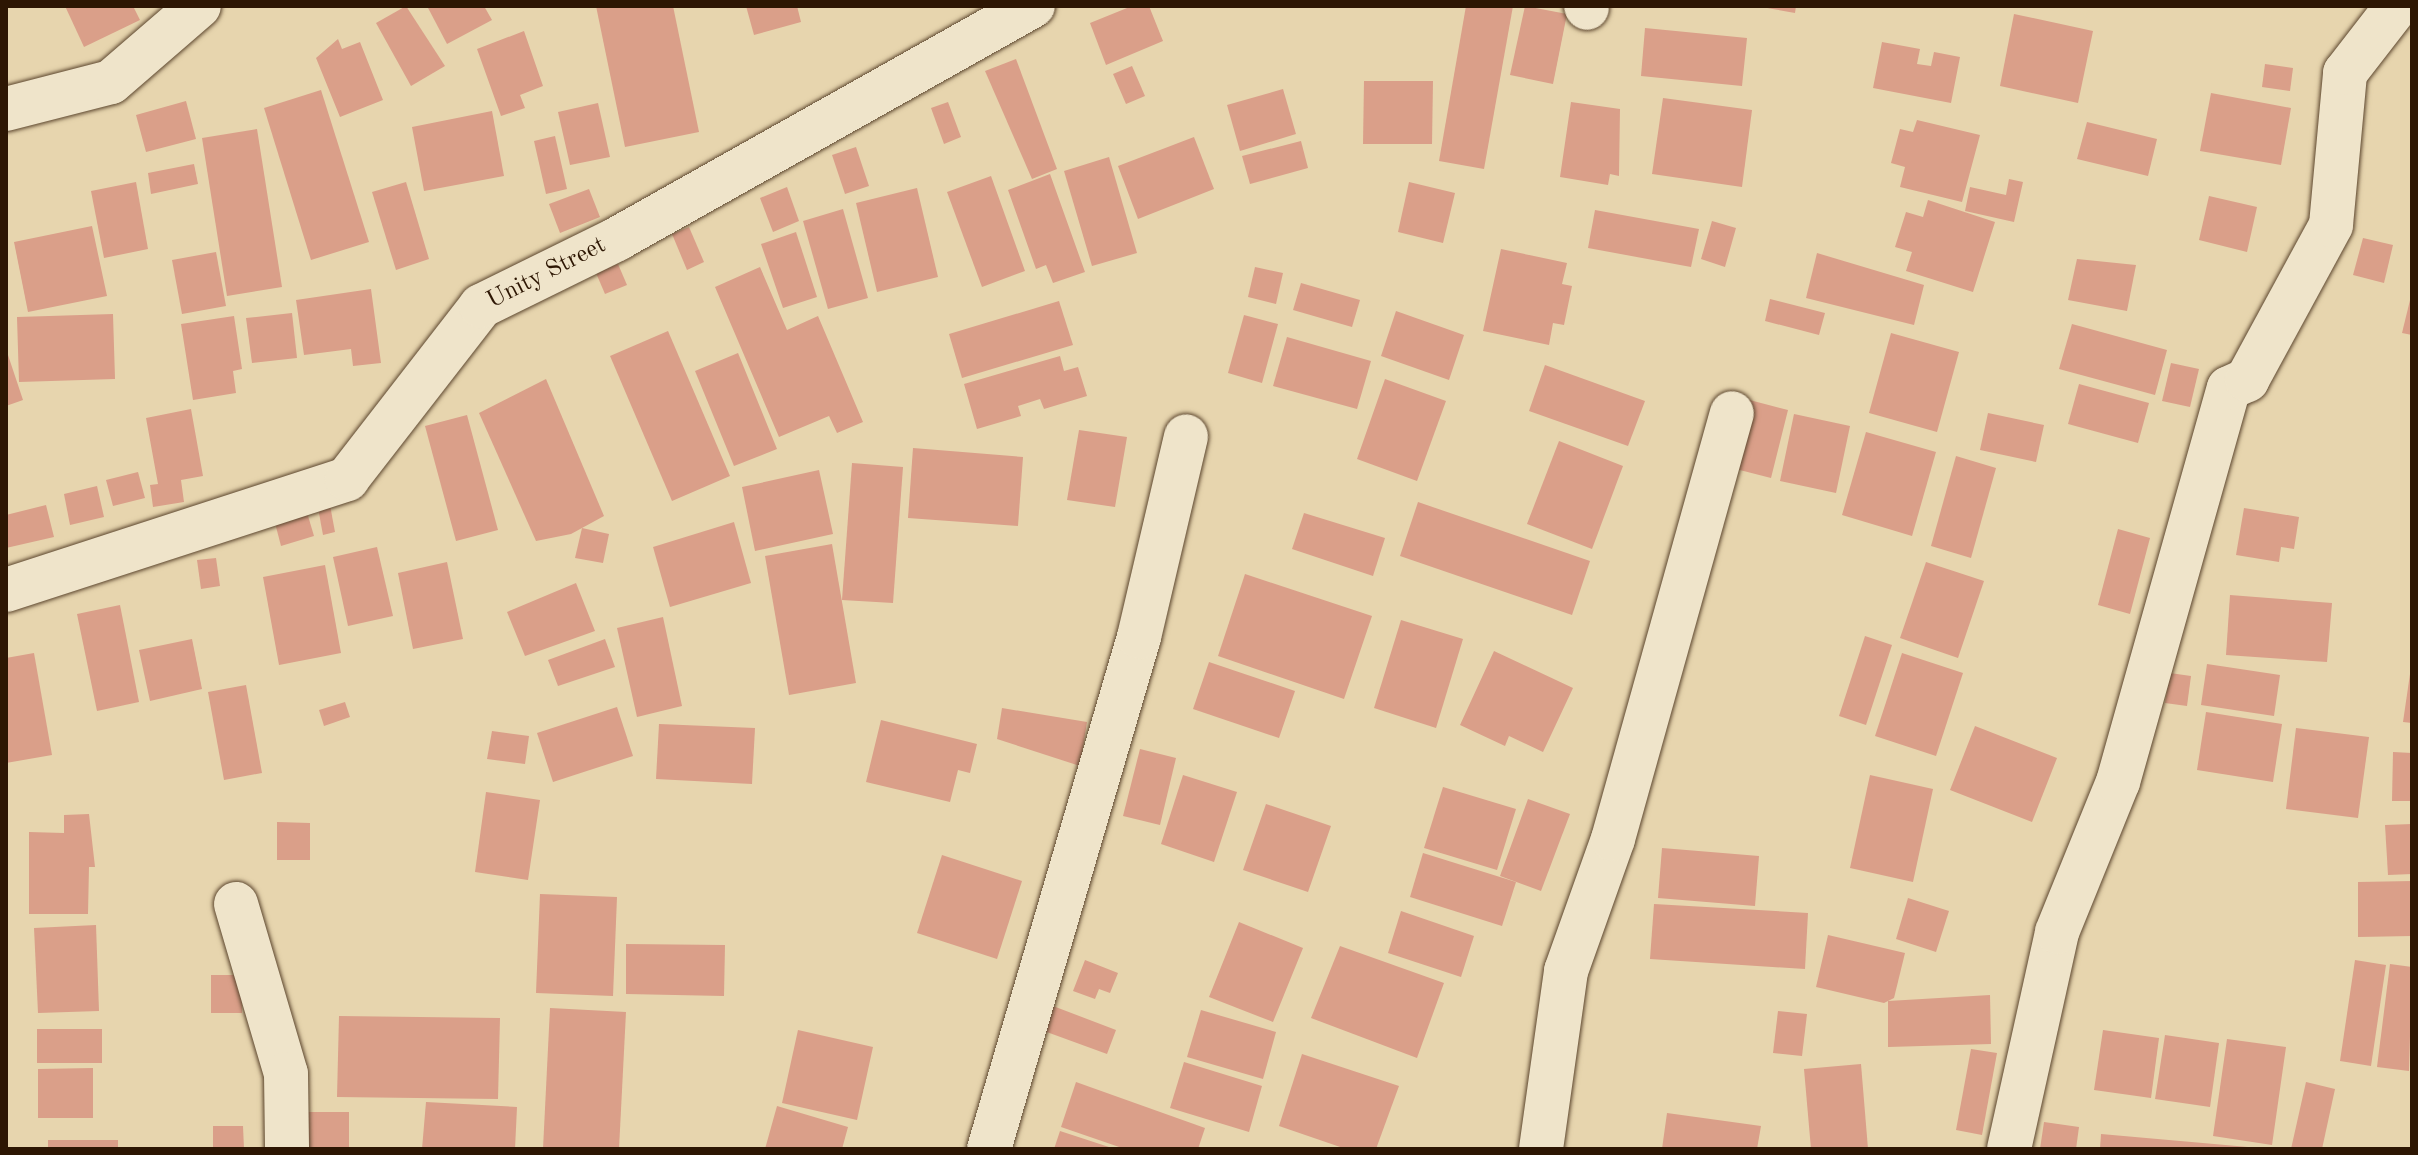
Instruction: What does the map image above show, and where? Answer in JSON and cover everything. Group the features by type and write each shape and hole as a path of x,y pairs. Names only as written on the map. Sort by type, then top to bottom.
{"street":[{"path":"6,109 111,82 199,6"},
{"name":"Unity Street","path":"6,590 347,479 481,306 617,239 1033,6"},
{"path":"2009,1149 2057,932 2118,782 2229,388 2247,380 2331,225 2345,73 2397,6"},
{"path":"1541,1149 1566,971 1613,839 1732,413"},
{"path":"989,1149 1139,637 1186,436"},
{"path":"236,904 286,1074 287,1149"}],"building":[{"path":"65,6 133,6 140,20 84,47"},
{"path":"406,6 445,66 411,86 376,23"},
{"path":"427,6 484,6 492,20 447,44"},
{"path":"596,6 673,6 699,132 625,147"},
{"path":"746,6 797,6 801,22 754,35"},
{"path":"1132,6 1149,6 1163,41 1106,65 1090,23"},
{"path":"1466,6 1513,6 1484,169 1439,161"},
{"path":"1525,6 1567,14 1553,84 1510,75"},
{"path":"1756,6 1796,6 1795,13"},
{"path":"2014,14 2093,31 2078,103 2000,86"},
{"path":"1645,28 1747,38 1742,86 1641,76"},
{"path":"524,31 543,86 520,95 525,108 501,116 477,49"},
{"path":"338,39 342,49 360,42 383,100 340,117 316,58"},
{"path":"1882,42 1920,49 1917,64 1931,66 1934,52 1960,57 1951,103 1873,88"},
{"path":"1016,59 1057,169 1032,179 985,71"},
{"path":"2265,64 2293,68 2290,91 2262,87"},
{"path":"1132,66 1145,96 1126,104 1113,74"},
{"path":"1364,81 1433,81 1432,144 1363,144"},
{"path":"1283,89 1296,134 1240,151 1227,105"},
{"path":"321,90 369,242 311,260 264,108"},
{"path":"2211,93 2291,108 2281,165 2200,151"},
{"path":"1663,98 1752,110 1742,187 1652,174"},
{"path":"186,101 196,139 146,152 136,115"},
{"path":"948,102 961,137 944,144 931,108"},
{"path":"1571,102 1620,109 1619,176 1610,174 1608,185 1560,177"},
{"path":"598,103 610,157 570,165 558,112"},
{"path":"492,111 504,176 424,191 412,127"},
{"path":"1917,120 1980,135 1962,202 1900,187 1905,167 1891,163 1900,129 1913,132"},
{"path":"2087,122 2157,139 2148,176 2077,159"},
{"path":"257,129 282,287 227,296 202,138"},
{"path":"555,136 567,189 546,194 534,141"},
{"path":"1194,137 1214,189 1138,219 1118,166"},
{"path":"1301,141 1308,168 1250,184 1242,156"},
{"path":"856,147 869,186 845,194 832,155"},
{"path":"1109,157 1137,253 1092,266 1064,171"},
{"path":"194,164 198,184 151,194 148,173"},
{"path":"1050,174 1085,272 1053,283 1046,265 1036,269 1008,190"},
{"path":"991,176 1025,271 982,287 947,192"},
{"path":"2009,179 2023,182 2014,222 1965,211 1970,187 2006,195"},
{"path":"136,182 148,249 104,258 91,191"},
{"path":"406,182 429,259 396,270 372,192"},
{"path":"1409,182 1455,193 1443,243 1398,232"},
{"path":"787,187 799,221 773,232 760,198"},
{"path":"917,188 938,277 877,292 856,203"},
{"path":"589,189 600,217 560,233 549,204"},
{"path":"2209,196 2257,207 2247,252 2199,240"},
{"path":"1928,200 1995,222 1973,292 1906,271 1912,252 1895,247 1906,212 1923,217"},
{"path":"843,209 868,298 828,309 803,221"},
{"path":"1595,210 1699,229 1691,267 1588,248"},
{"path":"1712,221 1736,228 1725,267 1701,259"},
{"path":"92,226 107,296 28,312 14,242"},
{"path":"689,227 704,262 687,270 672,234"},
{"path":"796,232 817,297 783,308 761,244"},
{"path":"2363,238 2393,245 2384,283 2353,275"},
{"path":"1501,249 1567,263 1562,284 1572,286 1564,325 1553,323 1549,345 1483,331"},
{"path":"216,252 226,306 182,314 172,260"},
{"path":"1817,253 1924,285 1914,325 1806,298"},
{"path":"2077,259 2136,265 2127,311 2068,300"},
{"path":"618,264 627,285 605,294 596,273"},
{"path":"760,267 787,330 818,316 863,422 837,433 829,416 779,437 715,287"},
{"path":"1255,267 1283,273 1276,304 1248,297"},
{"path":"1301,283 1360,300 1352,327 1293,310"},
{"path":"371,289 381,363 353,366 351,349 304,355 296,300"},
{"path":"2412,296 2412,335 2402,333"},
{"path":"1770,299 1825,313 1819,335 1765,321"},
{"path":"1059,301 1073,345 962,378 949,334"},
{"path":"1396,311 1464,335 1449,380 1381,356"},
{"path":"292,313 297,358 252,363 246,318"},
{"path":"113,314 115,379 19,382 17,317"},
{"path":"1244,315 1278,324 1262,383 1228,373"},
{"path":"234,316 242,369 233,371 236,393 193,400 181,324"},
{"path":"2072,324 2167,350 2155,395 2059,369"},
{"path":"668,331 730,476 672,501 610,356"},
{"path":"1891,333 1959,352 1937,432 1869,413"},
{"path":"1287,337 1371,361 1357,409 1273,386"},
{"path":"6,349 23,400 6,406"},
{"path":"738,353 777,449 734,466 695,371"},
{"path":"1060,356 1064,371 1078,367 1087,396 1044,409 1040,399 1018,406 1021,416 977,429 964,384"},
{"path":"2171,363 2199,369 2190,407 2162,401"},
{"path":"1545,365 1645,401 1628,446 1529,411"},
{"path":"546,379 604,516 571,534 536,541 479,413"},
{"path":"1385,379 1446,401 1417,481 1357,459"},
{"path":"2079,384 2149,403 2138,443 2068,424"},
{"path":"1742,398 1788,410 1771,478 1728,467"},
{"path":"191,409 203,476 181,480 184,502 153,507 150,485 158,484 146,418"},
{"path":"1988,413 2044,425 2036,462 1980,450"},
{"path":"1794,414 1850,426 1836,493 1780,481"},
{"path":"467,415 498,530 456,541 425,426"},
{"path":"1079,430 1127,437 1115,507 1067,500"},
{"path":"1866,432 1936,452 1912,536 1842,515"},
{"path":"1559,441 1623,466 1592,549 1527,524"},
{"path":"913,448 1023,457 1018,526 908,518"},
{"path":"1956,456 1996,468 1971,558 1931,546"},
{"path":"852,463 903,467 893,603 842,600"},
{"path":"819,470 833,534 755,551 742,487"},
{"path":"138,472 145,498 113,506 106,480"},
{"path":"97,486 104,517 70,525 64,494"},
{"path":"1418,502 1590,561 1572,615 1400,556"},
{"path":"46,505 54,537 6,548 6,515"},
{"path":"330,505 335,532 323,535 318,508"},
{"path":"2244,508 2299,517 2294,549 2281,547 2279,562 2236,555"},
{"path":"306,509 314,536 281,546 274,519"},
{"path":"1304,513 1385,538 1373,576 1292,549"},
{"path":"734,522 751,583 670,607 653,547"},
{"path":"582,528 609,534 603,563 575,558"},
{"path":"2118,529 2150,538 2130,614 2098,605"},
{"path":"832,544 856,683 789,695 765,556"},
{"path":"377,547 393,616 348,626 333,557"},
{"path":"216,558 220,586 201,589 197,560"},
{"path":"447,562 463,639 413,649 398,573"},
{"path":"1926,562 1984,581 1958,658 1900,638"},
{"path":"325,565 341,653 279,665 263,577"},
{"path":"1245,574 1372,616 1344,699 1218,656"},
{"path":"576,583 595,631 525,656 507,612"},
{"path":"2230,595 2332,603 2327,662 2226,655"},
{"path":"120,605 139,702 97,711 77,614"},
{"path":"663,617 682,706 637,717 617,628"},
{"path":"1401,620 1463,639 1436,728 1374,708"},
{"path":"1865,636 1892,645 1866,725 1839,716"},
{"path":"192,639 202,689 150,701 139,650"},
{"path":"605,639 615,667 558,686 548,660"},
{"path":"1494,651 1573,688 1543,752 1509,736 1505,746 1460,725"},
{"path":"34,653 52,755 6,763 6,658"},
{"path":"1902,653 1963,673 1936,756 1875,736"},
{"path":"1209,662 1295,691 1279,738 1193,709"},
{"path":"2207,664 2280,675 2274,716 2201,705"},
{"path":"2170,673 2191,676 2187,706 2165,703"},
{"path":"2412,674 2412,723 2403,722"},
{"path":"246,685 262,773 224,780 208,692"},
{"path":"345,702 350,717 324,726 319,710"},
{"path":"617,707 633,756 553,782 537,733"},
{"path":"1002,708 1087,722 1080,766 997,739"},
{"path":"2206,712 2282,724 2273,782 2197,770"},
{"path":"881,720 977,744 970,773 958,770 950,802 866,782"},
{"path":"659,724 755,728 752,784 656,779"},
{"path":"1975,726 2057,758 2032,822 1950,790"},
{"path":"2296,728 2369,737 2358,818 2286,809"},
{"path":"492,731 529,736 525,764 487,759"},
{"path":"1140,749 1176,758 1160,825 1123,816"},
{"path":"2393,752 2412,753 2412,801 2392,801"},
{"path":"1183,775 1237,792 1214,862 1161,844"},
{"path":"1870,775 1933,789 1913,882 1850,868"},
{"path":"1443,787 1516,809 1497,870 1424,848"},
{"path":"486,792 540,800 528,880 475,872"},
{"path":"1528,799 1570,814 1541,891 1500,876"},
{"path":"1266,804 1331,826 1308,892 1243,870"},
{"path":"89,814 95,867 89,867 88,914 29,914 29,832 64,833 64,815"},
{"path":"277,822 310,823 310,860 277,860"},
{"path":"2412,824 2412,874 2388,875 2385,825"},
{"path":"1662,848 1759,856 1755,906 1658,898"},
{"path":"1423,853 1516,882 1502,926 1410,897"},
{"path":"942,855 1022,881 997,959 917,933"},
{"path":"2412,881 2412,936 2358,937 2358,882"},
{"path":"540,894 617,897 613,996 536,993"},
{"path":"1908,898 1949,911 1936,952 1896,939"},
{"path":"1654,904 1808,913 1805,969 1650,959"},
{"path":"1401,911 1474,936 1461,977 1388,953"},
{"path":"1239,922 1303,948 1273,1022 1209,997"},
{"path":"96,925 99,1011 38,1013 34,928"},
{"path":"1828,935 1905,953 1894,998 1884,1003 1816,987"},
{"path":"626,944 725,945 724,996 626,994"},
{"path":"1340,946 1444,983 1417,1058 1311,1018"},
{"path":"1085,960 1118,973 1110,993 1099,989 1095,999 1073,991"},
{"path":"2355,960 2386,965 2371,1066 2340,1061"},
{"path":"2390,964 2412,967 2409,1071 2377,1067"},
{"path":"211,975 242,975 242,1013 211,1013"},
{"path":"1990,995 1991,1044 1888,1047 1888,1001"},
{"path":"1053,1006 1116,1030 1107,1054 1044,1031"},
{"path":"550,1008 626,1012 619,1149 543,1149"},
{"path":"1201,1010 1276,1032 1263,1079 1187,1057"},
{"path":"1778,1011 1807,1014 1802,1056 1773,1053"},
{"path":"339,1016 500,1018 498,1099 337,1097"},
{"path":"37,1029 102,1029 102,1063 37,1063"},
{"path":"798,1030 873,1047 857,1120 782,1103"},
{"path":"2103,1030 2159,1038 2151,1098 2094,1090"},
{"path":"2165,1035 2219,1043 2210,1107 2155,1099"},
{"path":"2227,1039 2286,1047 2272,1145 2213,1136"},
{"path":"1971,1049 1997,1053 1982,1135 1956,1130"},
{"path":"1302,1054 1399,1086 1376,1149 1346,1149 1279,1126"},
{"path":"1184,1062 1262,1086 1249,1132 1170,1108"},
{"path":"1861,1064 1868,1149 1811,1149 1804,1069"},
{"path":"93,1068 93,1118 38,1118 38,1069"},
{"path":"1076,1082 1205,1128 1198,1149 1125,1149 1061,1127"},
{"path":"2306,1082 2335,1089 2322,1149 2291,1149"},
{"path":"426,1102 517,1107 515,1149 422,1149"},
{"path":"777,1106 848,1127 842,1149 765,1149"},
{"path":"293,1112 349,1112 349,1149 292,1149"},
{"path":"1667,1113 1761,1126 1757,1149 1662,1149"},
{"path":"2044,1122 2079,1127 2076,1149 2040,1149"},
{"path":"213,1126 243,1126 244,1149 213,1149"},
{"path":"1060,1131 1112,1148 1054,1149"},
{"path":"2101,1134 2248,1147 2100,1149"},
{"path":"48,1140 118,1140 118,1149 48,1149"}]}
